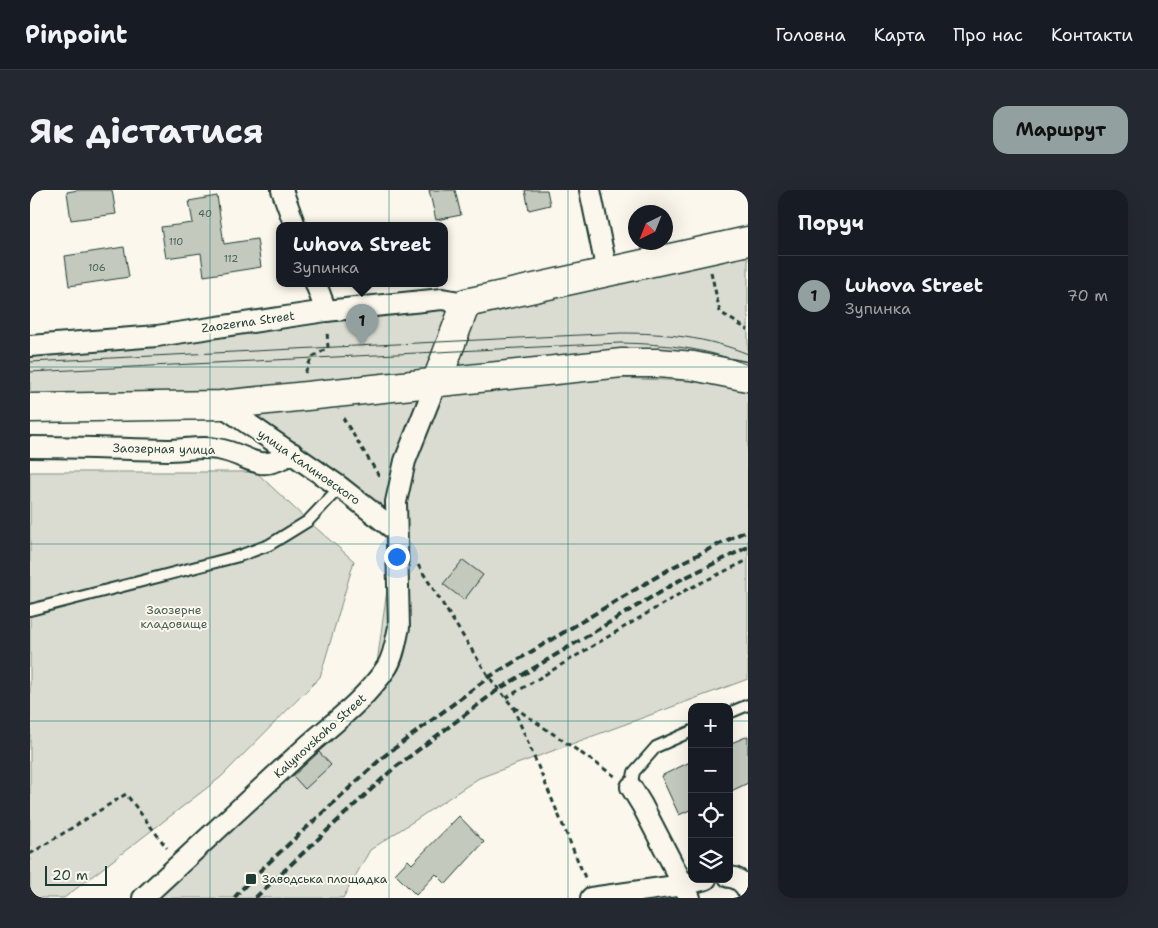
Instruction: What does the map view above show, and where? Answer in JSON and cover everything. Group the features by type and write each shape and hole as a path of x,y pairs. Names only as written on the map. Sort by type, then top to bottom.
{"main road":[{"name":"Zaozerna Street","path":"466,302 748,240"},
{"path":"436,382 466,302"},
{"path":"30,408 220,405 622,363 658,363 693,366 747,378"}],"street":[{"path":"282,190 294,222"},
{"path":"590,190 606,272"},
{"path":"317,287 326,310"},
{"name":"Zaozerna Street","path":"30,346 157,336 326,310 442,299 466,302"},
{"name":"Kalynovskoho Street","path":"143,898 305,748 351,710 368,692 388,665 399,627 396,502 405,461 436,382"},
{"name":"улица Калиновского","path":"220,405 340,487 396,531"},
{"name":"Заозерная улица","path":"30,447 182,450 213,448 256,463 266,464 279,462 292,454"},
{"path":"630,787 642,805 686,891"},
{"path":"733,877 746,887 748,891"},
{"path":"592,898 686,891 699,883"}],"lane":[{"path":"30,610 240,556 269,545 308,521 340,487"},
{"path":"733,712 748,705"},
{"path":"630,787 634,772 656,747 688,733"}],"path":[{"path":"706,250 720,312 748,330"},
{"path":"305,374 312,357 328,348 326,310"},
{"path":"343,418 396,502"},
{"path":"506,698 686,590 748,560"},
{"path":"418,564 489,677 514,707 630,787"},
{"path":"514,707 592,898"},
{"path":"30,854 126,794 179,865"}],"green space":[{"path":"748,241 748,376 692,364 30,407 30,346 442,299"},
{"path":"616,378 691,381 748,391 748,679 479,778 370,850 343,898 143,898 374,676 393,546 413,463 441,394 540,383"},
{"path":"422,397 396,458 380,528 251,429 214,415"},
{"name":"Заозерне кладовище","path":"30,472 256,472 354,561 320,677 221,777 64,898 30,898"}],"building":[{"path":"78,190 112,190 116,214 71,220 67,192"},
{"path":"429,190 455,190 461,215 436,220"},
{"path":"525,190 547,190 550,205 529,210"},
{"path":"217,196 224,244 257,239 261,267 204,276 201,253 166,258 161,227 193,223 189,201"},
{"path":"124,247 129,277 69,286 65,256"},
{"path":"463,560 483,575 464,600 443,584"},
{"path":"748,736 748,783 733,790 733,748 733,742"},
{"path":"319,752 331,765 305,789 293,776"},
{"path":"688,763 688,811 679,815 661,776"},
{"path":"459,816 484,842 446,884 436,874 416,895 395,874 408,860 412,864"}],"tram line":[{"path":"30,362 621,333 686,337 733,348 748,354"},
{"path":"30,372 620,343 653,344 685,348 732,359 748,365"}],"railway":[{"path":"234,898 251,879 383,757 489,677 673,567 748,530"},
{"path":"255,898 393,769 499,689 680,580 748,547"}],"place":[{"name":"Luhova Street","path":"362,345"},
{"name":"Заводська площадка","path":"251,879"}]}
